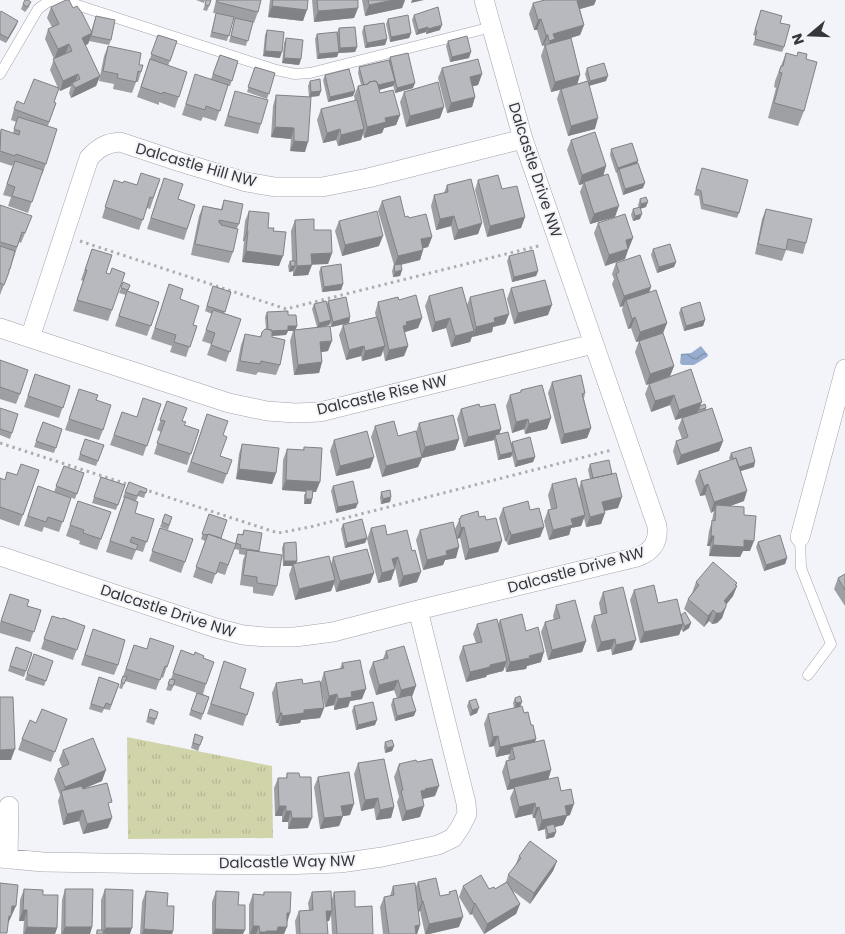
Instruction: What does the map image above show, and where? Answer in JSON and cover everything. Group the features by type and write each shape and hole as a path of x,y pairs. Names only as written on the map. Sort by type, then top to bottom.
{"street":[{"name":"Dalcastle Drive NW","path":"0,556 216,628 243,635 295,637 333,632 637,557 650,550 657,539 657,526 523,139 484,0"},
{"name":"Dalcastle Hill NW","path":"30,338 89,158 103,146 120,142 246,182 275,187 322,187 368,178 523,139"},
{"name":"Dalcastle Rise NW","path":"0,328 229,403 267,411 295,413 320,412 593,344"},
{"path":"800,537 845,369"},
{"name":"Dalcastle Way NW","path":"4,859 43,862 187,864 280,865 340,863 438,846 453,838 462,826 467,814 466,803 418,610"},
{"path":"4,859 9,806"}],"lane":[{"path":"0,74 38,9 50,1 68,2 276,70 294,74 310,73 492,27"},
{"path":"800,537 801,568 831,644 808,675"}],"path":[{"path":"77,240 286,309 545,244"},
{"path":"0,443 131,485"},
{"path":"140,488 278,533 616,449"}],"green space":[{"path":"127,737 272,766 273,838 128,839"}],"water":[{"path":"701,346 708,355 707,357 694,365 682,365 680,363 681,354 691,353"}],"building":[{"path":"25,0 31,2 27,7 23,4"},
{"path":"69,0 73,8 77,6 92,33 82,38 100,76 75,88 72,83 80,79 78,74 63,81 53,59 72,51 69,44 58,49 48,29 59,24 51,7"},
{"path":"206,0 211,0 209,6 205,5"},
{"path":"217,0 261,0 258,12 217,2"},
{"path":"273,0 308,0 307,10 272,6"},
{"path":"317,0 358,0 358,8 318,11"},
{"path":"368,0 393,0 369,5"},
{"path":"545,0 580,0 577,1 584,25 553,34 555,39 549,41 541,19 538,20 533,3"},
{"path":"438,7 442,25 418,30 414,15"},
{"path":"761,10 782,16 780,23 790,25 784,47 755,39 757,31 755,30"},
{"path":"1,11 18,21 8,38 0,34"},
{"path":"216,13 234,17 229,36 212,32"},
{"path":"408,15 411,33 391,37 388,19"},
{"path":"96,16 115,20 111,40 91,36"},
{"path":"235,18 253,22 248,41 231,36"},
{"path":"384,23 387,39 367,43 364,26"},
{"path":"355,27 357,47 340,48 339,28"},
{"path":"267,30 284,32 282,52 265,51"},
{"path":"337,32 339,52 319,54 317,34"},
{"path":"158,35 177,41 170,61 151,54"},
{"path":"467,36 471,52 452,57 448,41"},
{"path":"286,38 303,40 301,59 284,58"},
{"path":"571,38 580,75 555,82 545,45"},
{"path":"108,46 141,53 139,65 143,65 141,72 138,71 136,82 117,78 118,74 103,71"},
{"path":"798,52 807,54 806,59 817,62 804,111 774,103 782,73 779,72 781,66 783,66 786,53 797,56"},
{"path":"408,53 415,83 397,88 390,57"},
{"path":"220,55 238,61 232,81 213,74"},
{"path":"150,59 187,72 179,97 141,87"},
{"path":"478,59 482,74 470,77 475,97 451,103 442,68"},
{"path":"389,60 395,81 378,85 375,81 364,85 359,67"},
{"path":"604,63 608,76 590,81 587,68"},
{"path":"255,67 275,73 269,94 248,87"},
{"path":"349,69 355,91 330,97 325,75"},
{"path":"195,74 228,85 220,111 206,106 205,110 186,104"},
{"path":"34,79 59,88 49,122 14,109 17,101 24,104"},
{"path":"320,79 321,91 311,92 310,81"},
{"path":"375,81 380,93 393,90 400,115 385,118 386,122 367,127 358,86"},
{"path":"588,81 598,118 571,126 561,89"},
{"path":"438,82 444,107 410,116 404,92"},
{"path":"235,91 268,100 261,124 228,116"},
{"path":"276,95 311,97 308,142 294,141 294,128 275,127"},
{"path":"357,100 364,129 341,135 340,129 327,133 321,109"},
{"path":"18,117 57,129 46,164 0,151 1,129 19,135 20,131 14,129"},
{"path":"595,132 606,166 582,175 571,140"},
{"path":"632,143 638,161 618,168 611,149"},
{"path":"15,161 43,170 32,202 12,196 15,187 7,184"},
{"path":"638,163 645,183 625,189 619,169"},
{"path":"702,168 748,180 739,213 703,204 701,191 696,189"},
{"path":"141,173 160,179 153,198 150,197 143,220 105,207 114,180 137,185"},
{"path":"608,174 619,206 594,214 584,182"},
{"path":"498,175 502,189 517,186 525,217 490,226 478,180"},
{"path":"164,178 183,184 178,199 195,205 187,229 151,218"},
{"path":"471,179 482,223 458,230 454,216 440,219 434,195 448,192 447,185"},
{"path":"400,196 405,217 408,216 409,218 426,214 432,237 421,239 423,250 398,256 382,201"},
{"path":"646,197 648,202 641,204 640,199"},
{"path":"224,200 243,204 239,224 219,220 221,225 238,229 233,252 195,244 203,206 222,210"},
{"path":"0,205 32,216 25,233 22,232 17,247 0,242"},
{"path":"640,207 642,214 635,216 633,209"},
{"path":"766,209 812,219 806,243 788,239 786,250 758,244"},
{"path":"249,211 269,213 268,228 274,228 273,231 286,232 283,256 246,251"},
{"path":"377,211 383,236 345,245 339,221"},
{"path":"625,214 633,238 626,240 628,249 609,255 598,223"},
{"path":"314,219 314,230 331,230 332,253 311,254 312,265 297,266 295,220"},
{"path":"670,244 676,262 659,267 653,249"},
{"path":"0,246 15,251 4,285 0,283"},
{"path":"92,249 112,255 106,273 110,274 112,268 125,273 112,310 77,300"},
{"path":"533,250 538,271 514,277 509,256"},
{"path":"640,255 651,287 624,296 616,274 619,272 616,263"},
{"path":"290,261 295,261 295,266 291,266"},
{"path":"341,264 343,284 324,287 321,267"},
{"path":"401,264 402,270 395,272 394,265"},
{"path":"545,280 552,305 518,313 511,288"},
{"path":"123,282 130,285 128,290 121,288"},
{"path":"169,284 183,289 180,299 199,306 193,325 197,326 190,347 174,342 176,335 155,328"},
{"path":"213,286 231,292 225,312 207,306"},
{"path":"462,287 474,331 455,336 450,318 435,322 429,296"},
{"path":"503,289 509,314 494,318 495,322 476,327 470,297"},
{"path":"656,290 667,323 640,332 635,317 632,319 626,300"},
{"path":"127,291 159,302 151,326 119,316"},
{"path":"416,295 422,318 406,322 407,325 403,326 408,346 389,350 378,302 398,297 399,300"},
{"path":"346,297 350,317 333,322 328,301"},
{"path":"326,301 331,320 319,323 314,304"},
{"path":"700,302 705,320 686,326 681,308"},
{"path":"213,310 241,319 230,352 211,345 215,333 206,330"},
{"path":"288,311 288,315 296,315 297,326 288,326 288,330 272,331 268,329 267,312"},
{"path":"377,317 385,346 365,351 364,346 349,350 343,325"},
{"path":"330,326 332,341 320,342 322,362 298,365 294,330"},
{"path":"265,329 272,330 272,337 285,340 280,365 261,361 260,364 240,361 245,334 261,337"},
{"path":"663,333 674,366 650,374 639,341"},
{"path":"0,360 28,370 20,394 0,387"},
{"path":"691,369 702,402 679,410 674,395 655,401 649,384"},
{"path":"35,374 70,386 63,408 28,396"},
{"path":"581,375 585,393 582,394 591,428 564,434 552,382"},
{"path":"542,385 551,418 529,424 528,419 516,422 510,395"},
{"path":"79,389 98,395 96,400 111,405 103,430 69,419"},
{"path":"143,398 161,404 147,446 114,435 122,412 137,417"},
{"path":"167,401 187,408 182,421 186,422 184,425 199,430 191,454 157,443 165,421 160,420"},
{"path":"479,404 480,407 495,404 501,429 468,437 461,409"},
{"path":"705,404 706,408 699,410 700,406"},
{"path":"0,408 18,414 12,433 0,429"},
{"path":"712,408 723,441 681,455 676,441 688,437 682,418"},
{"path":"207,414 228,421 223,435 227,437 220,456 232,460 227,474 191,462"},
{"path":"453,415 459,439 425,447 419,423"},
{"path":"394,421 398,436 416,431 422,457 386,466 375,426"},
{"path":"43,422 62,429 56,448 36,441"},
{"path":"367,431 374,457 340,466 334,440"},
{"path":"508,432 513,452 500,455 495,435"},
{"path":"530,437 535,457 517,461 512,442"},
{"path":"85,439 104,445 98,461 80,454"},
{"path":"242,444 279,448 276,473 239,469"},
{"path":"304,447 322,448 320,482 286,480 287,449 304,450"},
{"path":"751,447 755,462 739,467 736,458 733,459 731,453"},
{"path":"736,458 747,491 714,502 708,484 704,486 699,471"},
{"path":"609,460 612,474 593,478 590,464"},
{"path":"21,464 39,470 23,515 0,507 0,478 5,480 7,472 17,475"},
{"path":"64,466 84,473 77,494 56,486"},
{"path":"616,473 622,497 602,502 605,513 590,517 581,481"},
{"path":"101,477 125,485 118,505 94,497"},
{"path":"576,478 585,515 571,519 573,525 553,530 548,510 557,508 552,484"},
{"path":"353,481 358,503 338,507 333,486"},
{"path":"129,482 147,489 146,493 140,491 137,496 125,492"},
{"path":"38,486 71,498 63,522 48,517 46,522 28,516"},
{"path":"306,490 313,490 312,499 306,499"},
{"path":"390,490 391,497 383,499 381,492"},
{"path":"125,497 138,502 135,513 154,519 147,542 132,537 130,542 138,545 136,550 110,541"},
{"path":"78,501 111,512 101,539 83,533 84,530 70,525"},
{"path":"528,501 530,510 539,508 544,527 511,535 503,508"},
{"path":"716,505 744,507 744,515 756,516 754,541 744,540 744,547 713,545 714,536 711,536 712,520 715,521"},
{"path":"478,511 479,517 485,516 486,520 496,518 502,541 469,549 464,527 461,528 459,519 461,516"},
{"path":"165,514 172,517 169,525 162,522"},
{"path":"209,514 227,520 221,538 202,534"},
{"path":"362,519 367,538 347,543 343,524"},
{"path":"453,522 459,547 446,551 447,555 427,560 420,530"},
{"path":"385,525 387,535 407,530 412,551 415,550 421,572 403,576 398,557 392,559 395,569 382,573 371,528"},
{"path":"160,528 193,539 185,562 152,551"},
{"path":"244,530 262,533 259,551 240,548 241,545 236,543 238,534 243,535"},
{"path":"208,534 236,544 228,565 220,562 216,574 196,567"},
{"path":"780,535 787,558 766,565 758,542"},
{"path":"296,542 297,561 284,561 284,543"},
{"path":"367,549 374,573 340,581 333,557"},
{"path":"247,550 282,555 277,586 257,583 257,577 243,575"},
{"path":"329,556 335,580 299,589 293,564"},
{"path":"713,562 737,583 735,585 737,586 724,601 726,607 721,613 716,613 713,610 708,616 688,599 699,585 696,582"},
{"path":"845,574 845,590 838,578"},
{"path":"654,585 658,603 677,599 683,624 644,632 634,590"},
{"path":"623,587 636,640 616,645 615,639 601,642 594,616 607,613 603,592"},
{"path":"10,594 29,600 27,606 41,610 34,632 1,621"},
{"path":"575,600 586,641 552,650 545,622 560,618 556,605"},
{"path":"685,612 691,623 685,626 681,615"},
{"path":"522,614 526,631 538,627 544,652 529,656 530,658 510,662 500,620"},
{"path":"52,616 85,626 77,650 44,639"},
{"path":"497,619 507,661 470,672 463,646 482,642 477,624"},
{"path":"93,629 125,640 118,665 85,655"},
{"path":"150,638 174,646 167,667 165,666 160,680 126,669 134,645 147,649"},
{"path":"404,646 416,686 401,690 398,680 379,685 373,662 388,658 386,651"},
{"path":"16,647 32,653 26,671 10,666"},
{"path":"181,650 194,655 195,652 204,656 203,658 214,662 206,684 173,673"},
{"path":"34,654 53,661 46,681 27,674"},
{"path":"360,660 366,689 351,692 352,697 338,699 337,694 329,696 324,672 344,668 342,663"},
{"path":"224,661 246,669 240,688 254,693 247,715 211,704"},
{"path":"123,676 127,677 124,684 121,682"},
{"path":"99,677 119,684 111,705 106,703 104,708 91,704"},
{"path":"170,679 175,680 173,686 168,684"},
{"path":"302,679 303,684 320,681 324,708 304,710 304,713 282,716 276,683"},
{"path":"197,693 209,697 203,714 191,710"},
{"path":"411,695 416,711 397,716 393,699"},
{"path":"520,696 522,702 516,703 515,698"},
{"path":"0,697 13,697 15,749 0,750"},
{"path":"476,699 479,708 472,710 469,701"},
{"path":"373,702 377,720 358,725 354,706"},
{"path":"522,706 524,713 528,712 536,739 500,747 498,736 493,737 488,714"},
{"path":"42,709 67,719 55,752 22,739 30,720 36,723"},
{"path":"150,709 158,712 156,719 148,717"},
{"path":"195,734 203,737 200,745 193,743"},
{"path":"93,738 106,770 65,787 58,769 69,764 63,750"},
{"path":"392,740 394,746 387,748 385,742"},
{"path":"544,740 551,770 510,780 506,761 515,759 512,747"},
{"path":"384,759 394,807 380,810 378,798 365,800 358,763"},
{"path":"432,759 439,786 421,791 424,806 406,811 401,791 403,790 399,764"},
{"path":"349,772 354,804 341,806 343,816 324,818 318,777"},
{"path":"287,773 299,773 300,777 311,777 312,818 292,818 291,811 286,811 286,806 279,806 278,778 287,778"},
{"path":"558,777 561,791 571,789 574,804 565,806 567,815 542,820 539,807 536,808 535,803 519,807 514,787"},
{"path":"107,783 112,802 108,803 112,818 87,824 83,810 67,814 61,791 82,786 83,789"},
{"path":"554,824 556,832 548,834 546,826"},
{"path":"530,841 557,861 534,893 508,875 521,858 519,856"},
{"path":"481,875 489,889 494,887 495,889 507,882 520,904 487,924 463,886"},
{"path":"436,878 440,896 450,894 449,892 456,890 463,917 429,924 418,882"},
{"path":"0,883 18,885 16,906 12,906 7,933 0,933"},
{"path":"415,883 420,925 415,926 416,934 389,934 384,897 394,895 393,886"},
{"path":"24,889 43,890 43,895 58,895 57,928 27,927 27,910 23,910"},
{"path":"65,889 93,889 92,927 65,927"},
{"path":"105,889 133,890 132,928 105,928"},
{"path":"146,891 168,893 167,906 174,906 173,931 144,929"},
{"path":"216,891 239,892 238,905 245,905 245,930 215,929"},
{"path":"331,891 332,911 326,911 328,934 300,934 299,911 313,910 312,892"},
{"path":"355,891 355,907 372,906 373,934 337,934 334,892"},
{"path":"264,892 291,892 290,913 287,913 287,927 278,927 277,931 260,932 259,926 253,926 253,894 264,895"},
{"path":"97,930 103,930 103,933 106,934 97,934"}]}
